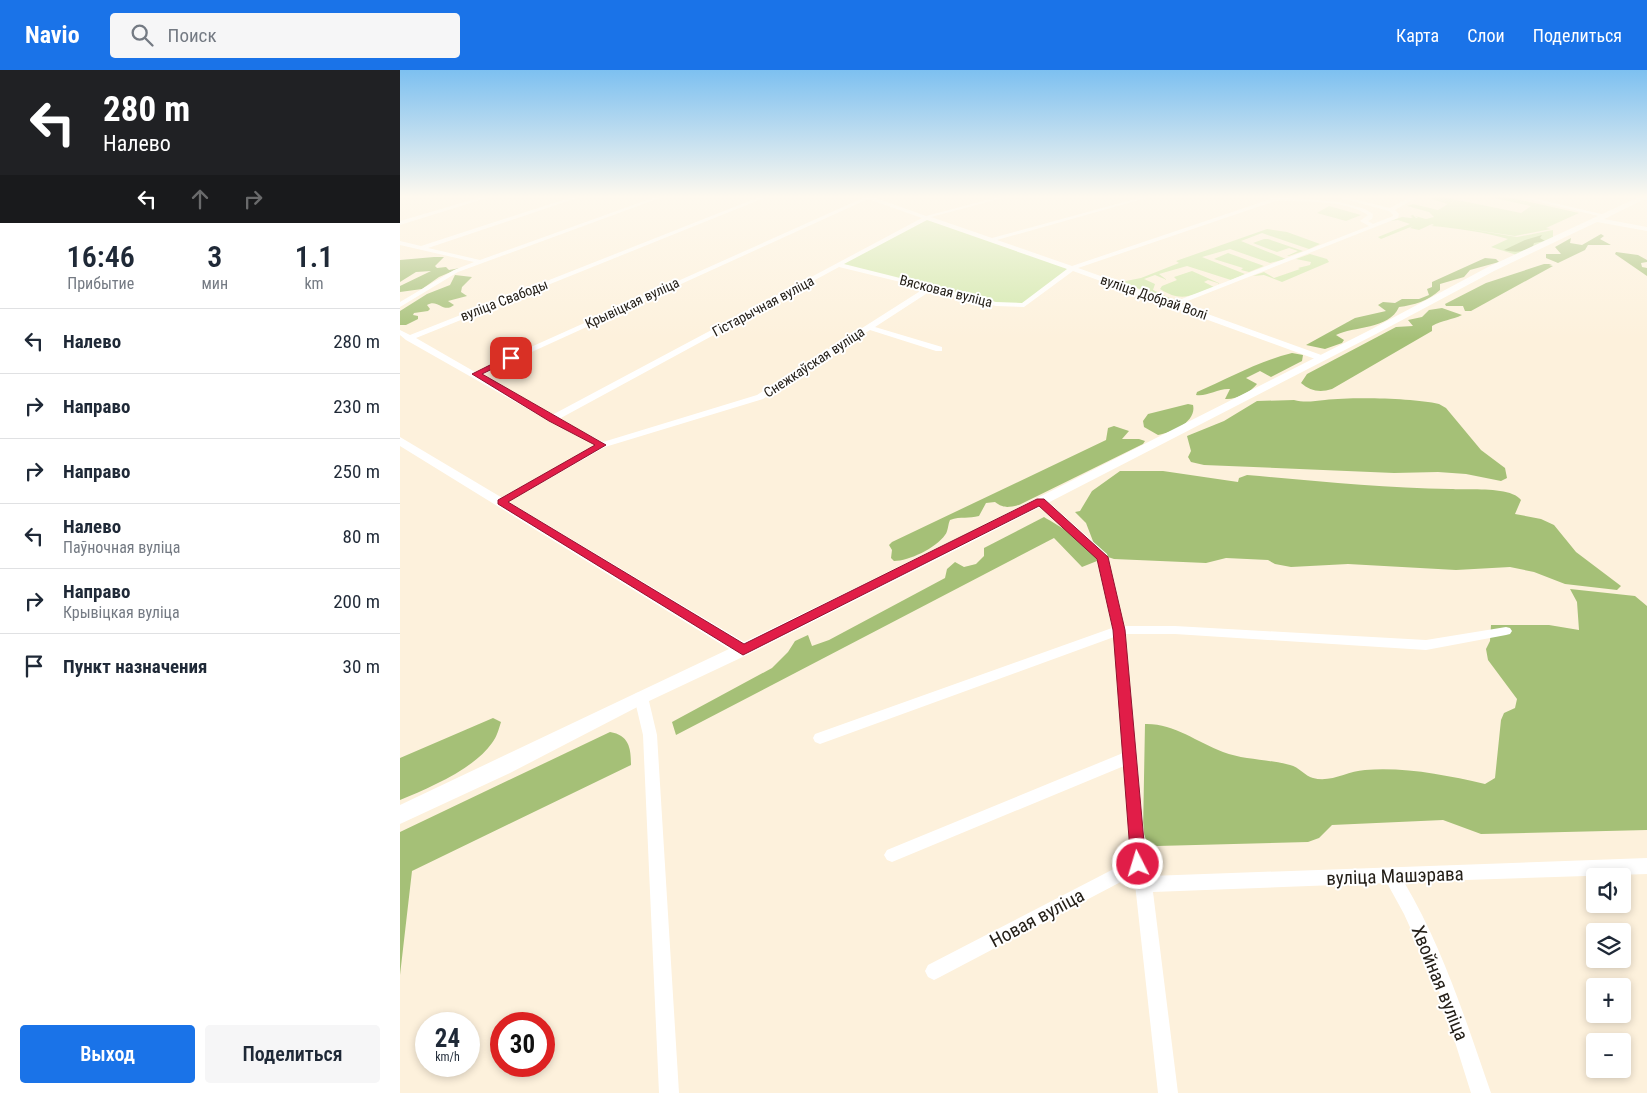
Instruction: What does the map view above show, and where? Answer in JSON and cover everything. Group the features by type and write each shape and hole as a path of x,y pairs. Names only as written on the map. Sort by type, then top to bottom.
{"main road":[{"path":"400,815 640,697 743,650 1322,358 1491,269 1546,244"},
{"path":"400,441 743,650"}],"street":[{"path":"403,244 480,262"},
{"path":"422,248 435,244"},
{"path":"400,306 456,271 530,244"},
{"name":"вуліца Свабоды","path":"409,338 646,244"},
{"name":"Крывіцкая вуліца","path":"476,374 762,244"},
{"name":"Гістарычная вуліца","path":"552,419 879,244"},
{"name":"вуліца Добрай Волі","path":"1003,244 1322,358"},
{"path":"1072,268 1144,244"},
{"path":"1175,304 1327,244"},
{"name":"Вясковая вуліца","path":"840,265 996,304 1024,305 1072,268"},
{"name":"Снежкаўская вуліца","path":"501,502 602,445 760,397 932,287"},
{"path":"869,327 939,348"},
{"path":"400,332 552,419 602,445"},
{"path":"1040,501 1103,557 1119,630 1138,864 1144,884 1168,1093"},
{"path":"820,738 1119,630 1175,630 1426,645 1506,631"},
{"path":"640,697 651,744 669,1093"},
{"path":"892,855 1129,757"},
{"name":"Новая вуліца","path":"934,971 1138,864"},
{"name":"вуліца Машэрава","path":"1144,884 1647,866"},
{"name":"Хвойная вуліца","path":"1392,876 1410,908 1447,990 1481,1093"}],"green space":[{"path":"878,244 1001,244 1072,268 1024,305 996,304 839,265"},
{"path":"1225,244 1248,244 1286,259 1270,263 1230,249 1202,257 1245,274 1231,280 1187,266 1159,274 1167,280 1155,275 1144,279 1155,284 1153,290 1176,301 1174,302 1121,282 1141,278 1179,263 1176,261"},
{"path":"1255,244 1282,244 1303,251 1289,256 1287,256 1298,251 1289,248 1277,252"},
{"path":"1294,244 1320,244 1309,249"},
{"path":"1498,244 1542,244 1520,256 1491,247"},
{"path":"1517,244 1534,244 1526,250 1516,252 1504,250"},
{"path":"1561,244 1609,244 1611,245 1588,245 1585,250 1558,263 1546,258 1546,254 1561,254 1555,247"},
{"path":"1616,252 1638,255 1647,260 1647,262 1641,263 1642,267 1647,268 1647,276 1615,254"},
{"path":"1228,253 1264,266 1249,272 1241,270 1243,268 1214,259"},
{"path":"1310,254 1327,259 1329,262 1282,282 1264,275 1253,276 1264,272 1274,278 1300,269 1298,268 1310,265 1311,262 1296,259"},
{"path":"444,257 435,266 437,268 446,267 449,270 460,268 439,277 422,289 400,292 400,286 431,271 416,272 400,282 400,260"},
{"path":"1485,258 1496,259 1499,262 1470,270 1464,277 1440,284 1440,290 1431,297 1415,304 1399,307 1387,320 1379,324 1336,335 1344,340 1342,343 1325,349 1306,345 1355,318 1386,311 1378,305 1383,302 1395,303 1402,299 1419,299 1429,295 1427,289 1432,287 1432,282"},
{"path":"1544,264 1552,264 1549,265 1553,266 1471,311 1465,311 1463,306 1446,306 1445,304 1486,283"},
{"path":"1192,271 1221,284 1208,280 1204,282 1214,287 1193,295 1181,297 1160,289 1162,286 1177,280 1174,277"},
{"path":"455,275 472,277 462,287 461,292 467,296 448,301 454,305 447,308 431,303 427,305 430,309 428,311 414,313 413,315 418,316 418,319 406,325 400,325 400,311 427,294 450,285"},
{"path":"1442,308 1462,315 1432,326 1432,331 1332,389 1315,390 1301,383 1307,374 1396,327 1413,326 1408,320 1422,317 1429,310"},
{"path":"1292,353 1303,355 1302,361 1271,377 1260,371 1246,378 1257,384 1243,395 1225,399 1230,389 1196,395 1197,392 1244,370"},
{"path":"1337,399 1382,399 1414,400 1439,404 1446,408 1481,450 1505,468 1507,478 1501,481 1466,474 1438,472 1394,473 1204,465 1191,462 1188,457 1191,451 1187,436 1224,421 1257,401 1294,400 1306,402"},
{"path":"1188,404 1193,405 1193,411 1191,417 1182,426 1158,435 1144,427 1143,421 1148,414"},
{"path":"1114,426 1129,431 1122,439 1145,441 1143,444 1019,505 1007,507 995,502 986,503 979,516 950,520 946,534 929,549 907,559 894,561 891,558 892,550 889,545 892,542 1106,440 1108,428"},
{"path":"1120,471 1163,471 1238,482 1239,478 1247,475 1374,486 1489,490 1508,493 1521,500 1515,514 1541,519 1554,525 1576,552 1621,586 1617,590 1565,584 1534,572 1510,567 1456,570 1348,564 1291,567 1275,564 1268,560 1226,558 1206,563 1114,559 1105,556 1096,549 1086,523 1075,512 1080,511 1092,491"},
{"path":"1044,517 1083,543 1095,555 1097,561 1082,567 1054,538 676,735 672,722 772,668 788,652 795,641 808,635 812,646 829,640 945,578 947,569 955,562 964,567 976,564 984,556 984,548"},
{"path":"1570,589 1635,596 1647,606 1647,830 1481,834 1443,820 1332,825 1319,838 1308,842 1157,846 1147,842 1143,832 1145,724 1175,730 1231,755 1290,765 1313,778 1326,779 1358,771 1380,769 1440,775 1485,784 1495,778 1501,720 1504,713 1515,708 1517,699 1488,660 1486,649 1490,641 1491,625 1549,625 1579,630 1577,602"},
{"path":"493,718 501,722 498,732 492,743 474,761 450,777 400,800 400,758"},
{"path":"610,732 621,736 628,743 631,765 412,871 400,975 400,832"}],"route":[{"path":"511,358 476,374 552,419 602,445 501,502 694,618 743,650 1040,501 1103,557 1119,630 1138,864"}]}
